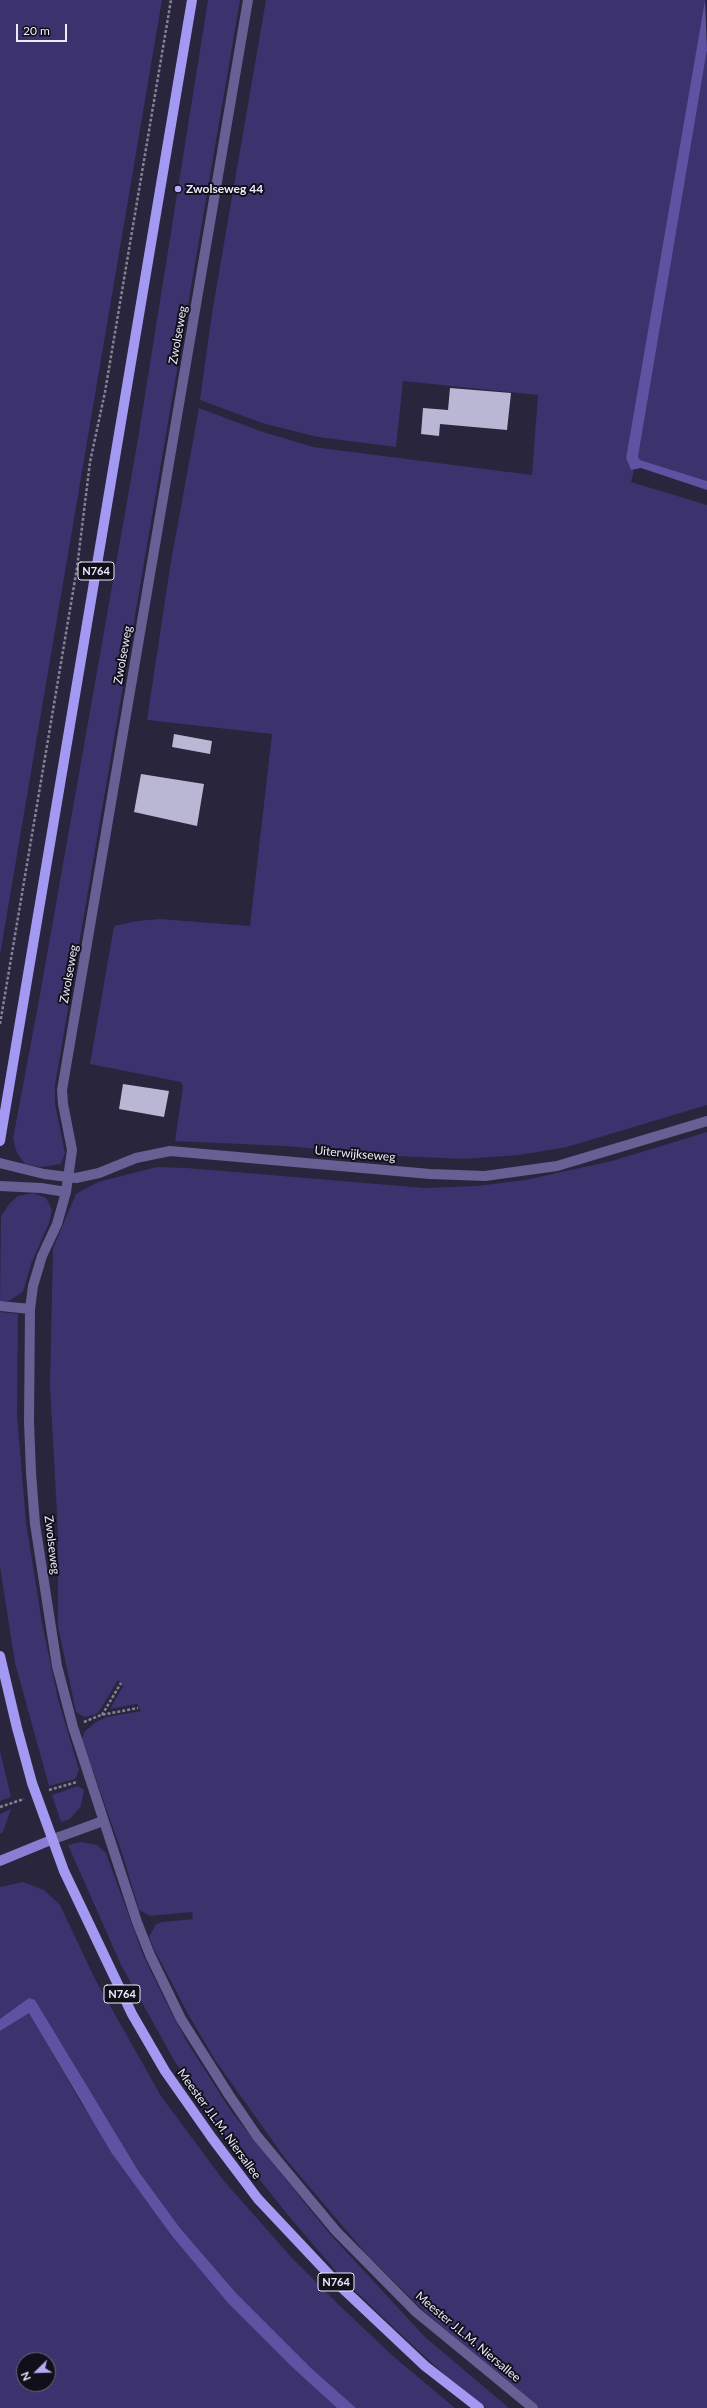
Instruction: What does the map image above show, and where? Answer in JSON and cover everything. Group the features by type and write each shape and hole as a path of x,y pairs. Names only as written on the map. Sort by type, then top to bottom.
{"main road":[{"name":"N764","path":"0,1141 192,0"},
{"name":"N764","path":"0,1656 17,1728 52,1840"},
{"path":"0,1861 52,1840"},
{"name":"Meester J.L.M. Niersallee","path":"52,1840 99,1948 132,2014 166,2072 212,2138 258,2199 338,2284 425,2366 478,2408"}],"street":[{"name":"Zwolseweg","path":"89,1778 73,1727 57,1666 36,1524 29,1428 30,1309 35,1279 42,1256 57,1224 66,1192 72,1150 63,1104 62,1090 248,0"},
{"name":"Uiterwijkseweg","path":"0,1163 68,1178 99,1173 136,1158 170,1152 430,1174 484,1176 557,1166 707,1121"},
{"path":"0,1186 41,1188 66,1192"},
{"path":"0,1306 30,1309"},
{"name":"Meester J.L.M. Niersallee","path":"89,1778 137,1922 165,1987 200,2050 257,2136 303,2193 393,2289 439,2332 532,2408"},
{"path":"52,1840 103,1821"}],"path":[{"path":"0,1024 78,568 90,462 105,392 171,0"},
{"path":"101,1715 121,1683"},
{"path":"73,1727 101,1715 138,1708"}],"shaded area":[{"path":"0,0 162,0 0,955"},
{"path":"208,0 240,0 55,1085 55,1104 65,1153 61,1164 40,1167 25,1164 17,1153 13,1139 138,439"},
{"path":"266,0 705,0 626,458 631,470 634,470 631,482 707,505 707,1105 567,1147 519,1155 465,1159 396,1156 284,1146 175,1141 183,1087 181,1082 90,1064 114,926 137,921 160,919 250,926 272,734 147,720 170,567 199,408 260,431 313,447 532,475 538,395 403,381 396,447 318,437 262,423 200,400 212,313"},
{"path":"705,0 707,50 638,457 640,460 707,481 707,490 641,468 631,470 626,458"},
{"path":"707,50 707,481 640,460 638,457"},
{"path":"707,1132 707,2408 539,2408 514,2390 424,2311 368,2256 284,2157 215,2060 188,2014 154,1949 149,1937 156,1924 193,1919 192,1912 150,1916 139,1910 124,1859 82,1740 84,1732 96,1722 107,1717 141,1711 137,1704 110,1709 123,1686 118,1680 99,1712 95,1715 84,1717 76,1712 58,1626 58,1533 50,1386 53,1248 76,1194 98,1182 157,1167 187,1168 425,1188 477,1186 525,1180 612,1161"},
{"path":"34,1193 46,1198 52,1210 49,1223 31,1264 23,1292 9,1301 0,1301 1,1216 9,1204 18,1196"},
{"path":"0,1312 18,1314 17,1415 26,1522 42,1623 58,1699 79,1770 75,1779 49,1786 15,1663 0,1567"},
{"path":"0,1751 11,1797 0,1801"},
{"path":"78,1786 84,1790 81,1806 70,1819 61,1822 52,1795"},
{"path":"11,1809 3,1832 0,1834 0,1814"},
{"path":"81,1842 97,1845 106,1853 143,1955 187,2042 231,2111 329,2233 425,2337 509,2408 486,2408 447,2377 395,2329 340,2276 287,2214 221,2131 174,2060 121,1965 68,1845"},
{"path":"23,1882 44,1890 60,1905 95,1979 161,2096 224,2181 292,2258 337,2303 393,2356 455,2408 356,2408 311,2368 236,2293 180,2228 139,2172 35,2000 0,2019 0,1887"},
{"path":"29,1998 35,2000 139,2172 180,2228 236,2293 311,2368 356,2408 337,2408 292,2367 228,2303 172,2236 111,2152 29,2013 0,2031 0,2019"},
{"path":"29,2012 81,2103 172,2236 228,2303 292,2367 337,2408 0,2408 0,2031"}],"building":[{"path":"450,388 511,393 507,430 440,424 439,436 421,434 423,408 448,410"},
{"path":"174,734 212,741 210,754 172,747"},
{"path":"141,774 204,784 197,826 134,812"},
{"path":"123,1084 169,1091 164,1117 119,1109"}],"place":[{"name":"Zwolseweg 44","path":"178,189"}]}
